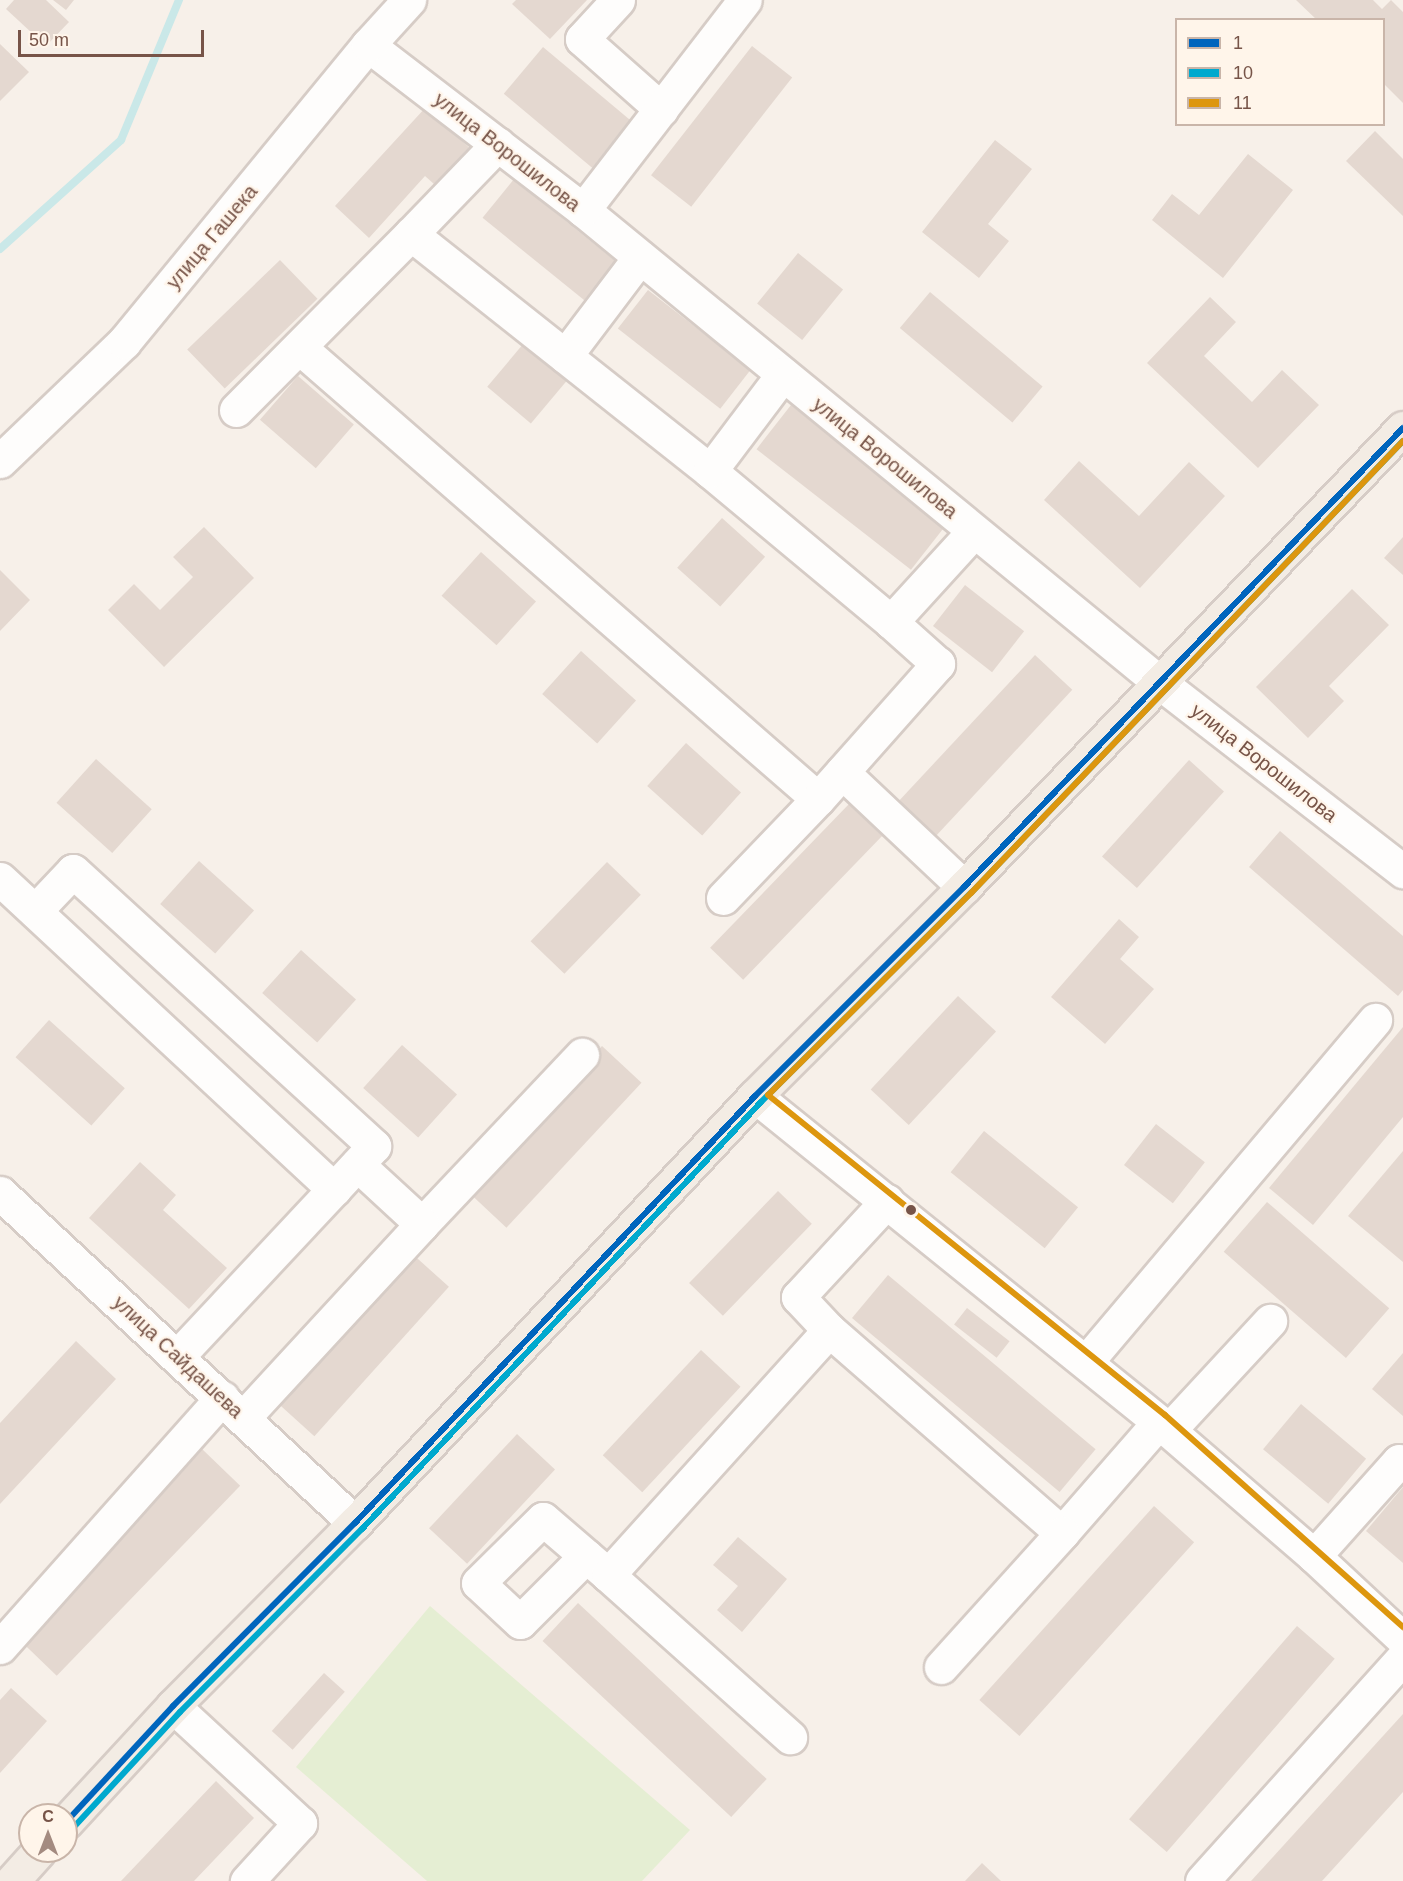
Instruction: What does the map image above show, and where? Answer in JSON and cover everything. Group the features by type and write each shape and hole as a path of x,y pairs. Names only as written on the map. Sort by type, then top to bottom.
{"main road":[{"path":"78,1809 173,1706 355,1523 755,1096 964,887 1403,428"},
{"path":"12,1881 28,1863"}],"street":[{"name":"улица Гашека","path":"0,461 124,342 368,45 410,0"},
{"path":"618,0 582,39 661,109"},
{"path":"583,210 746,0"},
{"name":"улица Ворошилова","path":"368,45 583,210 1160,682 1403,871"},
{"path":"236,410 498,144"},
{"path":"411,234 710,471 938,664 818,799 723,898"},
{"path":"565,356 640,257"},
{"path":"299,347 818,799"},
{"path":"710,471 783,374"},
{"path":"891,622 974,531"},
{"path":"842,772 964,887"},
{"path":"35,911 73,871 374,1146 177,1357"},
{"path":"0,879 334,1188"},
{"path":"1086,1362 1374,1020"},
{"path":"0,1647 232,1408 422,1224 582,1055"},
{"path":"755,1096 1164,1426 1314,1556 1403,1639"},
{"path":"357,1164 422,1224"},
{"name":"улица Сайдашева","path":"0,1193 355,1523"},
{"path":"887,1201 798,1298 829,1330 1062,1533"},
{"path":"941,1667 1062,1533 1164,1426 1270,1321"},
{"path":"790,1737 597,1565 829,1330"},
{"path":"1314,1556 1399,1461 1403,1464"},
{"path":"1202,1881 1403,1658"},
{"path":"173,1706 300,1822 247,1881"}],"green space":[{"path":"430,1606 690,1830 642,1881 427,1881 296,1767"}],"building":[{"path":"14,0 46,0 69,22 46,46 6,9"},
{"path":"53,0 74,0 66,10"},
{"path":"516,0 587,0 550,39 512,4"},
{"path":"1296,0 1373,0 1382,9 1391,0 1403,12 1403,103 1385,85 1385,18 1315,18"},
{"path":"0,44 29,72 0,101"},
{"path":"752,46 792,77 691,207 651,175"},
{"path":"543,47 639,127 600,174 504,94"},
{"path":"426,107 477,155 443,192 425,176 369,238 335,206"},
{"path":"1375,131 1403,159 1403,216 1346,161"},
{"path":"995,140 1032,169 988,224 1009,241 979,278 922,232"},
{"path":"1248,154 1293,190 1223,278 1152,220 1172,194 1199,215"},
{"path":"514,179 616,261 584,300 483,218"},
{"path":"798,253 843,290 802,340 757,304"},
{"path":"280,260 318,299 225,388 187,350"},
{"path":"648,290 750,370 720,409 618,329"},
{"path":"930,292 1043,386 1012,422 900,328"},
{"path":"1210,297 1236,322 1204,356 1252,402 1282,370 1319,405 1258,468 1147,363"},
{"path":"529,337 573,374 531,423 487,387"},
{"path":"298,376 354,425 316,468 260,420"},
{"path":"791,405 945,526 911,570 757,449"},
{"path":"1079,461 1139,516 1189,462 1225,496 1140,588 1044,500"},
{"path":"722,518 765,557 720,607 677,568"},
{"path":"204,527 254,578 164,667 108,610 134,584 160,610 193,577 173,557"},
{"path":"1403,537 1403,575 1384,558"},
{"path":"481,552 536,602 497,645 442,596"},
{"path":"0,570 30,600 0,631"},
{"path":"965,585 1024,631 992,672 933,626"},
{"path":"1352,589 1389,625 1329,686 1344,701 1308,738 1256,687"},
{"path":"581,651 636,701 597,744 542,694"},
{"path":"1035,655 1072,690 937,835 899,801"},
{"path":"686,743 741,793 702,836 647,786"},
{"path":"96,759 152,809 112,853 57,803"},
{"path":"1189,760 1224,791 1137,888 1102,857"},
{"path":"849,804 882,836 743,980 710,948"},
{"path":"1280,831 1403,936 1403,990 1398,996 1249,867"},
{"path":"199,861 254,911 215,954 160,904"},
{"path":"607,862 641,895 564,974 531,941"},
{"path":"1119,919 1139,937 1120,959 1154,989 1105,1044 1051,997"},
{"path":"301,950 356,1000 317,1043 262,993"},
{"path":"958,996 996,1031 909,1125 871,1090"},
{"path":"49,1020 125,1088 91,1125 16,1057"},
{"path":"1403,1027 1403,1117 1313,1225 1269,1188"},
{"path":"402,1045 457,1095 418,1138 363,1088"},
{"path":"602,1046 641,1083 506,1228 467,1191"},
{"path":"1156,1124 1205,1162 1173,1203 1124,1165"},
{"path":"984,1131 1078,1207 1045,1248 951,1172"},
{"path":"1403,1151 1403,1262 1348,1216"},
{"path":"140,1162 176,1195 163,1210 227,1268 189,1309 89,1218"},
{"path":"778,1191 812,1224 723,1316 689,1283"},
{"path":"1267,1202 1389,1308 1346,1358 1224,1252"},
{"path":"408,1250 449,1287 314,1436 274,1399"},
{"path":"888,1275 1096,1449 1060,1492 852,1318"},
{"path":"967,1308 1010,1341 997,1358 954,1325"},
{"path":"76,1341 116,1379 0,1504 0,1423"},
{"path":"701,1350 740,1387 642,1492 603,1455"},
{"path":"1403,1353 1403,1416 1372,1389"},
{"path":"1301,1404 1366,1459 1328,1504 1263,1449"},
{"path":"517,1434 555,1469 467,1564 429,1528"},
{"path":"202,1449 240,1486 57,1676 19,1639"},
{"path":"1403,1487 1403,1563 1366,1531"},
{"path":"1154,1506 1194,1542 1019,1736 979,1700"},
{"path":"738,1537 787,1579 742,1632 717,1610 738,1586 713,1565"},
{"path":"578,1603 767,1779 731,1817 543,1641"},
{"path":"1297,1626 1335,1659 1167,1852 1129,1819"},
{"path":"324,1673 345,1692 293,1750 272,1731"},
{"path":"11,1688 47,1721 0,1773 0,1700"},
{"path":"1403,1714 1403,1792 1322,1881 1251,1881"},
{"path":"216,1781 254,1818 194,1881 121,1881"},
{"path":"982,1863 1001,1881 965,1881"}],"waterway":[{"path":"0,249 121,140 179,0"}],"transit line":[{"name":"1","path":"78,1809 173,1706 355,1523 755,1096 964,887 1403,428"},
{"name":"10","path":"78,1823 180,1712 362,1529 761,1102 971,893 1403,441"},
{"name":"11","path":"1403,441 971,893 768,1095 1165,1415 1403,1627"}]}
